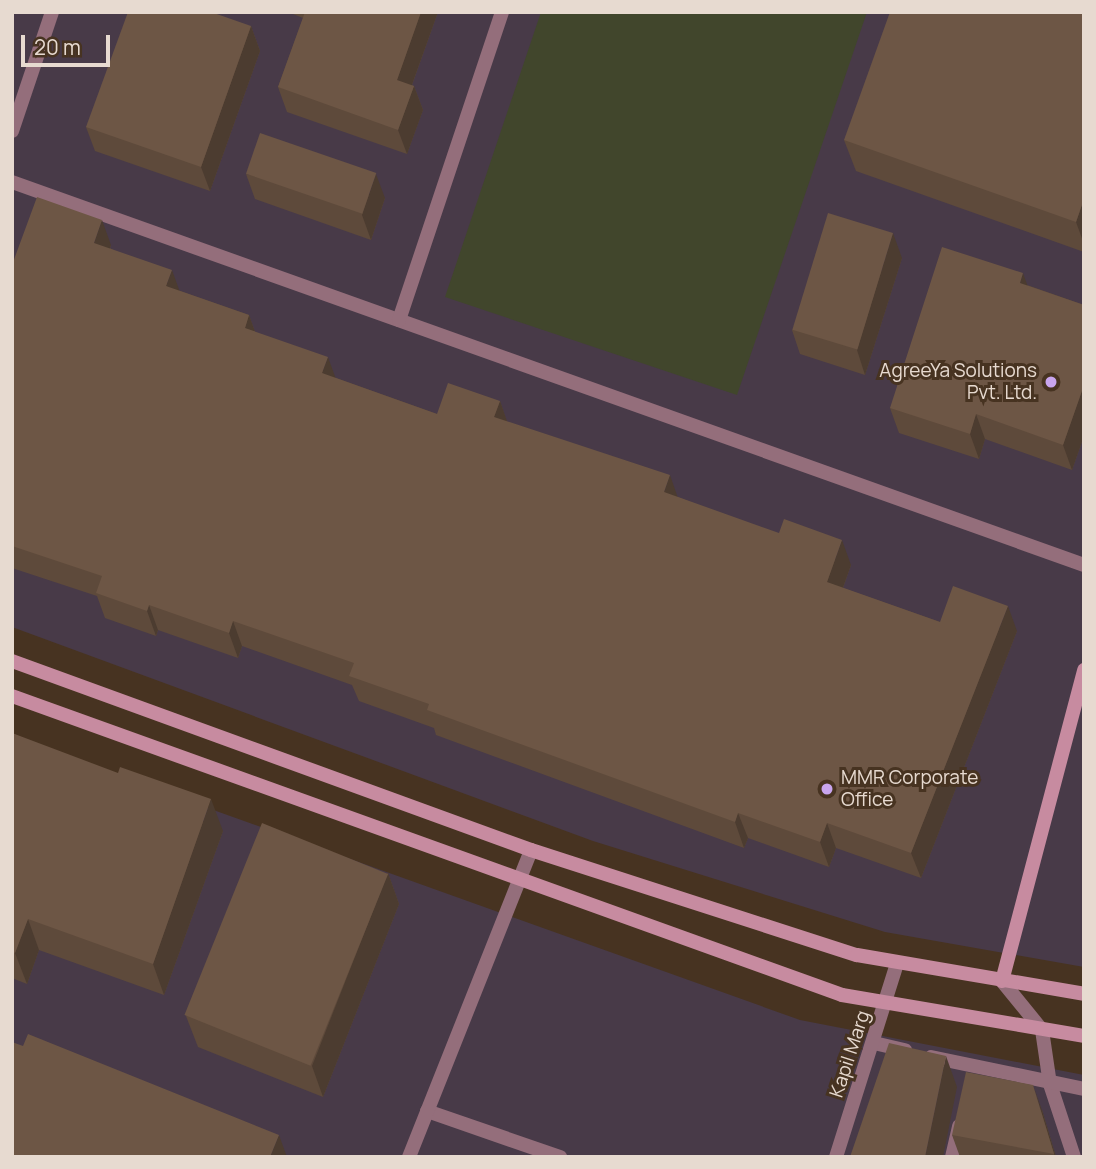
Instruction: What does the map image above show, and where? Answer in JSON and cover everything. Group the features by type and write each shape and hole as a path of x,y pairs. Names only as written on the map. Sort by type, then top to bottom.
{"street":[{"path":"12,131 52,12"},
{"path":"399,320 502,12"},
{"path":"12,182 1084,565"},
{"path":"12,661 531,850 897,963 1084,995"},
{"path":"1002,981 1084,670"},
{"path":"12,696 519,880 887,1006 1084,1036"},
{"path":"409,1157 531,850"},
{"name":"Kapil Marg","path":"836,1157 887,1006 897,963"},
{"path":"1002,981 1042,1030 1049,1084 1074,1157"},
{"path":"874,1044 970,1073 1084,1089"},
{"path":"952,1157 963,1105"},
{"path":"427,1111 560,1157"}],"shaded area":[{"path":"12,12 1084,12 1084,967 885,932 593,841 12,627"},
{"path":"12,738 800,1020 1084,1075 1084,1157 12,1157"}],"green space":[{"path":"541,12 867,12 737,395 445,297"}],"building":[{"path":"128,12 211,12 251,26 201,167 86,127"},
{"path":"305,12 421,12 397,80 414,86 398,130 278,87"},
{"path":"890,12 1084,12 1084,199 1076,222 844,140"},
{"path":"260,133 376,173 362,214 246,174"},
{"path":"37,197 102,220 94,243 172,270 166,286 249,315 245,328 328,357 322,373 437,414 448,383 500,401 494,417 670,475 664,492 779,533 784,519 842,540 827,582 940,622 953,586 1008,606 911,853 827,823 820,842 738,813 735,822 427,710 429,704 349,676 354,663 233,621 229,633 149,605 147,611 96,593 102,576 12,546 12,265"},
{"path":"828,213 893,233 857,350 792,330"},
{"path":"942,247 1023,273 1020,283 1084,305 1084,385 1063,445 976,414 970,434 890,408"},
{"path":"12,733 118,773 120,767 211,799 153,964 28,919 15,953 12,951"},
{"path":"262,823 388,874 311,1066 184,1015"},
{"path":"28,1034 279,1135 270,1157 12,1157 12,1042 23,1046"},
{"path":"889,1043 946,1056 925,1157 850,1157"},
{"path":"966,1072 1033,1085 1054,1154 952,1135"}],"place":[{"name":"AgreeYa Solutions Pvt. Ltd.","path":"1051,382"},
{"name":"MMR Corporate Office","path":"827,789"}]}
